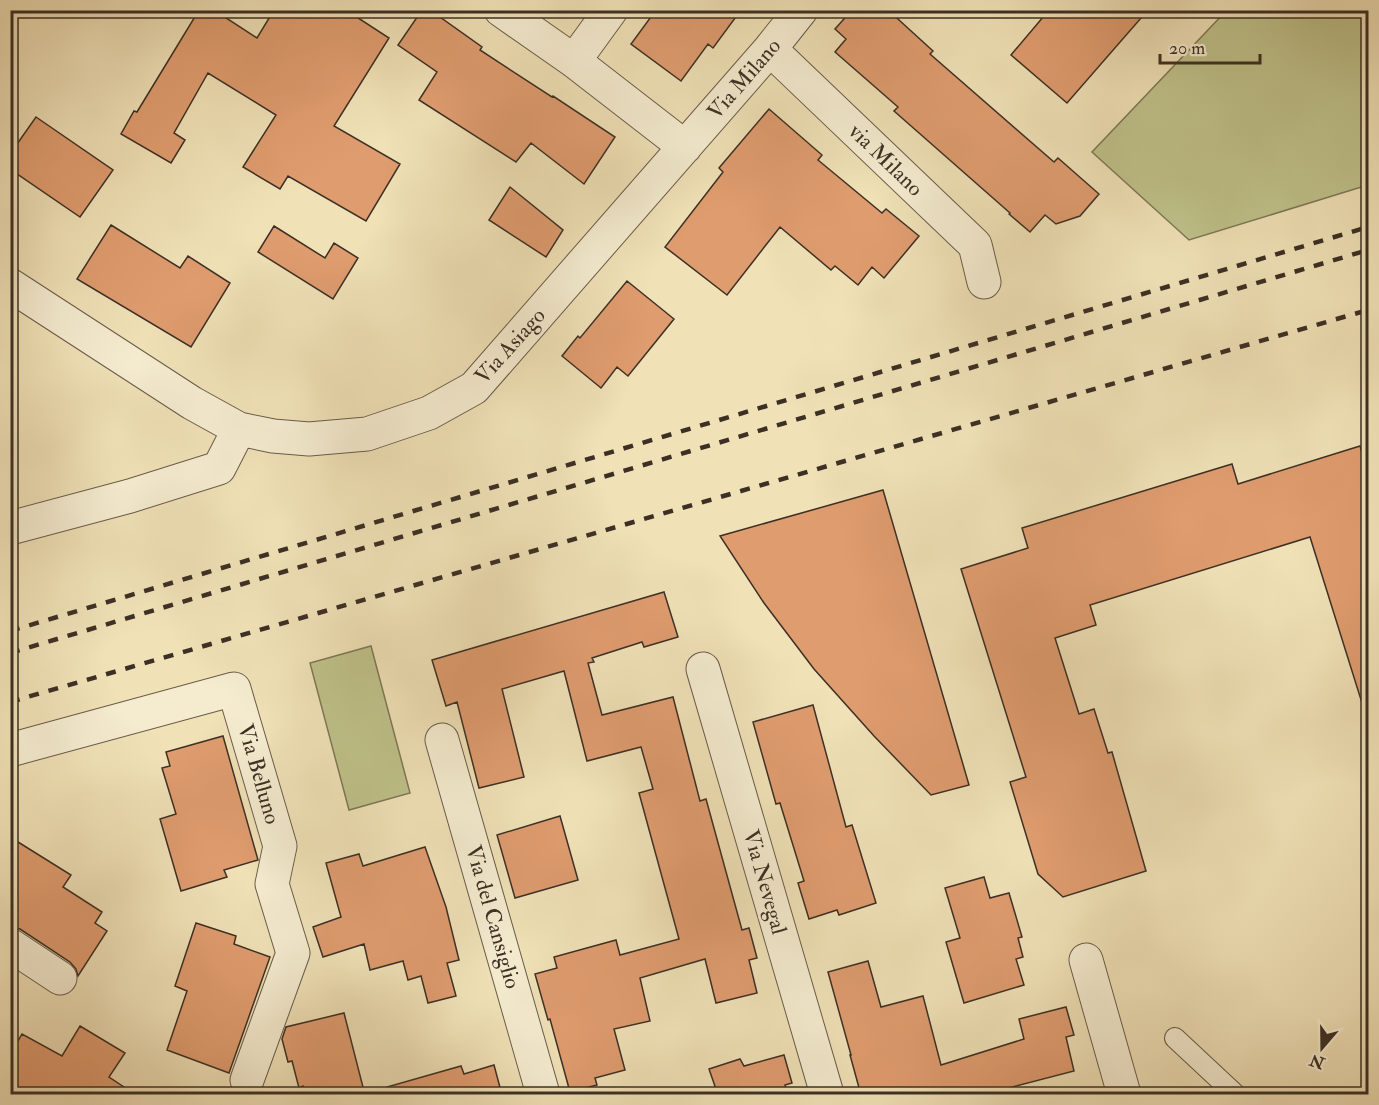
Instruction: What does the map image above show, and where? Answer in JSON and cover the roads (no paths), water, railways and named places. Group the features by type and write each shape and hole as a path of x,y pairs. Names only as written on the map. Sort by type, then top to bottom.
{"street":[{"path":"501,10 574,61 685,147"},
{"path":"574,61 611,10"},
{"name":"Via Milano","path":"685,147 801,10"},
{"name":"via Milano","path":"770,49 975,245 984,282"},
{"name":"Via Asiago","path":"10,285 192,403 239,429 273,436 309,439 367,434 429,413 474,388 685,147"},
{"path":"10,528 219,468 239,429"},
{"name":"Via Nevegal","path":"703,669 827,1095"},
{"name":"Via Belluno","path":"10,750 234,689 280,846 272,884 293,953 247,1080"},
{"name":"Via del Cansiglio","path":"442,740 543,1095"},
{"path":"10,945 60,978"},
{"path":"1086,960 1124,1095"}],"lane":[{"path":"1175,1038 1235,1095"}],"railway":[{"path":"10,631 1368,227"},
{"path":"10,653 1368,250"},
{"path":"10,702 1368,310"}]}
